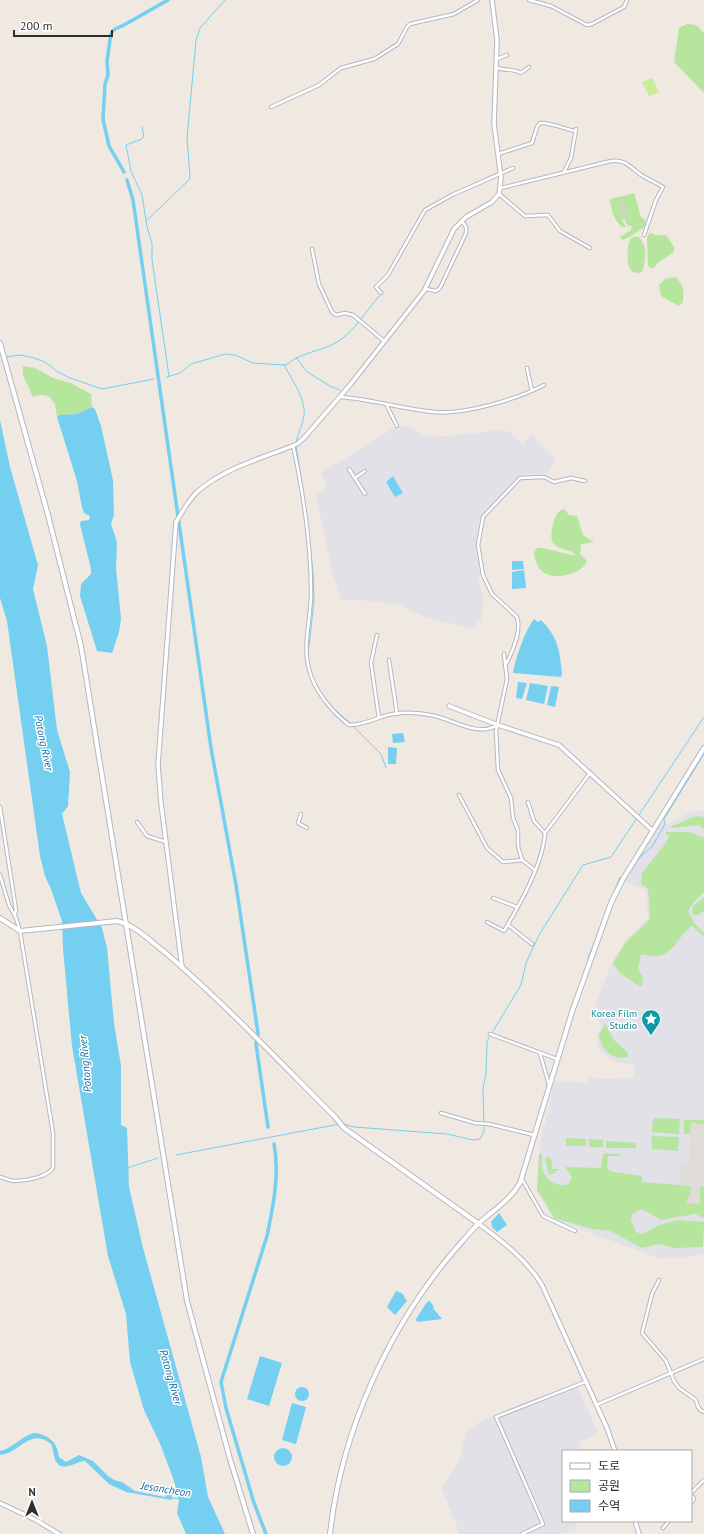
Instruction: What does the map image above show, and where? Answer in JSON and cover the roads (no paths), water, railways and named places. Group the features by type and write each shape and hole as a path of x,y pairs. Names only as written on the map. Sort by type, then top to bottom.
{"main road":[{"path":"0,343 48,515 81,646 187,1301 230,1459 253,1534"},
{"path":"330,1534 344,1457 370,1387 389,1346 401,1323 428,1284 479,1224 513,1194 522,1179 557,1060 611,903 623,879 704,748"},
{"path":"0,918 20,931 117,921 126,923 136,929 182,967 261,1042 338,1120 344,1128 479,1224"}],"street":[{"path":"271,107 319,85 341,68 380,56 398,44 410,24 454,14 478,0"},
{"path":"182,967 158,765 175,529 179,518 188,503 197,492 211,482 239,467 295,445 340,397 426,289 454,229 462,220 492,202 499,194 501,188 494,118 497,40 492,0"},
{"path":"529,0 551,6 586,25 592,24 624,7 627,0"},
{"path":"497,59 507,55"},
{"path":"497,68 503,71 516,70 521,73 529,67"},
{"path":"497,154 532,143 537,127 540,123 549,123 555,126 576,130 571,158 564,173"},
{"path":"501,188 619,160 663,187 656,200 644,235"},
{"path":"381,293 376,287 388,275 424,210 452,194 513,168"},
{"path":"499,194 524,216 548,215 560,231 590,248"},
{"path":"426,289 436,291 442,283 466,233 466,227 462,220"},
{"path":"312,249 319,284 332,312 336,315 345,313 353,315 385,342"},
{"path":"527,368 532,390"},
{"path":"340,397 366,399 386,406 432,412 459,410 508,400 544,384"},
{"path":"386,406 397,426"},
{"path":"295,445 306,524 311,584 306,655 309,670 318,691 329,705 349,725 368,723 379,718 397,714 432,715 480,730 491,729 498,725"},
{"path":"348,469 365,494"},
{"path":"355,478 365,471"},
{"path":"506,666 516,640 519,622 517,617 492,594 483,575 478,545 483,517 520,478 544,476 554,482 571,478 585,481"},
{"path":"377,635 371,663 379,718"},
{"path":"504,654 507,679 496,731 498,770 511,798 513,818 518,830 518,846 522,860 535,870"},
{"path":"389,660 397,714"},
{"path":"449,706 498,725 559,745 653,831"},
{"path":"488,922 504,931 535,870 544,847 546,833 590,773"},
{"path":"458,795 486,848 503,862 522,860"},
{"path":"528,802 534,821 546,833"},
{"path":"0,807 16,910 15,915"},
{"path":"300,814 298,824 308,828"},
{"path":"137,822 147,836 166,842"},
{"path":"0,875 9,905 15,915 20,931 53,1133 53,1168 50,1172 42,1176 18,1181 0,1177"},
{"path":"493,898 517,907"},
{"path":"508,925 532,944"},
{"path":"490,1034 557,1060"},
{"path":"540,1053 549,1085"},
{"path":"441,1113 534,1135"},
{"path":"522,1179 543,1216 575,1231"},
{"path":"479,1224 499,1239 536,1275 542,1285 615,1450"},
{"path":"659,1280 652,1294 642,1332 666,1361 679,1388 696,1400 697,1406 704,1412"},
{"path":"596,1405 671,1374 704,1358"},
{"path":"522,1534 543,1524 496,1418 585,1382"},
{"path":"692,1492 704,1480"},
{"path":"0,1503 36,1520 59,1534"},
{"path":"635,1522 639,1534"},
{"path":"663,1528 668,1522"}],"water":[{"path":"92,407 95,409 101,426 113,480 114,515 111,524 117,542 116,568 121,619 119,632 112,653 97,651 80,596 81,584 91,574 91,569 80,524 81,521 89,520 90,516 84,513 82,507 77,481 57,417 60,415 77,414"},
{"name":"Potong River","path":"0,420 10,467 38,565 33,589 47,646 57,730 70,772 68,806 62,814 81,893 102,928 107,948 114,1023 121,1066 121,1125 127,1128 129,1187 143,1248 201,1457 208,1497 225,1534 186,1534 177,1513 179,1500 174,1481 161,1446 144,1410 130,1362 126,1314 108,1256 72,1046 63,949 62,921 45,876 40,856 7,621 0,598"},
{"path":"393,476 403,493 395,497 386,482"},
{"path":"512,561 523,561 524,569 512,570"},
{"path":"524,570 526,588 512,589 512,572"},
{"path":"534,619 538,622 541,620 555,638 559,651 562,674 561,677 513,673 524,638"},
{"path":"518,682 527,683 522,699 516,698"},
{"path":"530,683 548,686 544,704 526,700"},
{"path":"551,686 559,687 555,707 547,705"},
{"path":"403,733 405,742 393,743 392,734"},
{"path":"388,747 397,748 396,764 388,764"},
{"path":"499,1213 507,1225 497,1232 492,1227 491,1222"},
{"path":"396,1291 402,1293 407,1301 395,1315 387,1307"},
{"path":"430,1301 434,1307 433,1308 442,1319 417,1322 416,1319 427,1302"},
{"path":"260,1356 282,1363 269,1406 247,1399"},
{"path":"302,1387 307,1389 309,1394 307,1399 302,1401 297,1399 295,1394 297,1389"},
{"path":"292,1403 306,1407 296,1444 282,1440"},
{"path":"34,1433 48,1437 57,1447 59,1457 66,1462 79,1455 93,1461 108,1476 114,1480 122,1482 135,1491 165,1497 169,1493 172,1494 172,1500 126,1492 109,1484 85,1461 67,1466 60,1465 56,1461 51,1444 37,1438 31,1439 14,1450 0,1455 0,1451"},
{"path":"283,1448 289,1451 292,1457 289,1463 283,1466 277,1463 274,1457 277,1451"}],"waterway":[{"path":"124,172 109,146 103,119 105,84 108,75 107,61 111,33 115,29 168,0"},
{"path":"146,221 189,180 187,138 196,40 200,28 225,0"},
{"path":"142,127 144,136 142,139 126,145 131,171 142,195 147,227 152,243 152,260 169,376"},
{"path":"127,180 133,200 211,748 236,885 258,1033 256,1044 268,1127"},
{"path":"167,377 180,373 191,364 225,354 235,355 253,363 286,365 298,357 324,348 343,338 354,328 379,296"},
{"path":"5,357 21,355 34,358 45,362 58,372 70,378 102,389 154,379"},
{"path":"296,357 306,371 330,386 340,390"},
{"path":"284,365 303,402 304,415 296,442"},
{"path":"296,445 305,506"},
{"path":"307,521 313,572 314,601 308,655"},
{"path":"321,693 332,707 351,724"},
{"path":"343,1124 354,1127 447,1134 473,1140 480,1139 484,1131 483,1088 486,1073 487,1041 521,985 526,963 539,935 583,865 611,857 704,717"},
{"path":"353,726 381,754 386,768"},
{"path":"625,880 640,857 652,847 665,824 664,819 704,754"},
{"path":"588,958 620,877 622,879"},
{"path":"176,1155 340,1124"},
{"path":"266,1534 254,1503 226,1408 221,1382 267,1236 276,1179 276,1155 274,1144"},
{"path":"127,1168 158,1158"},
{"name":"Jesancheon","path":"172,1498 180,1499"}],"place":[{"name":"Korea Film Studio","path":"651,1036"}]}
